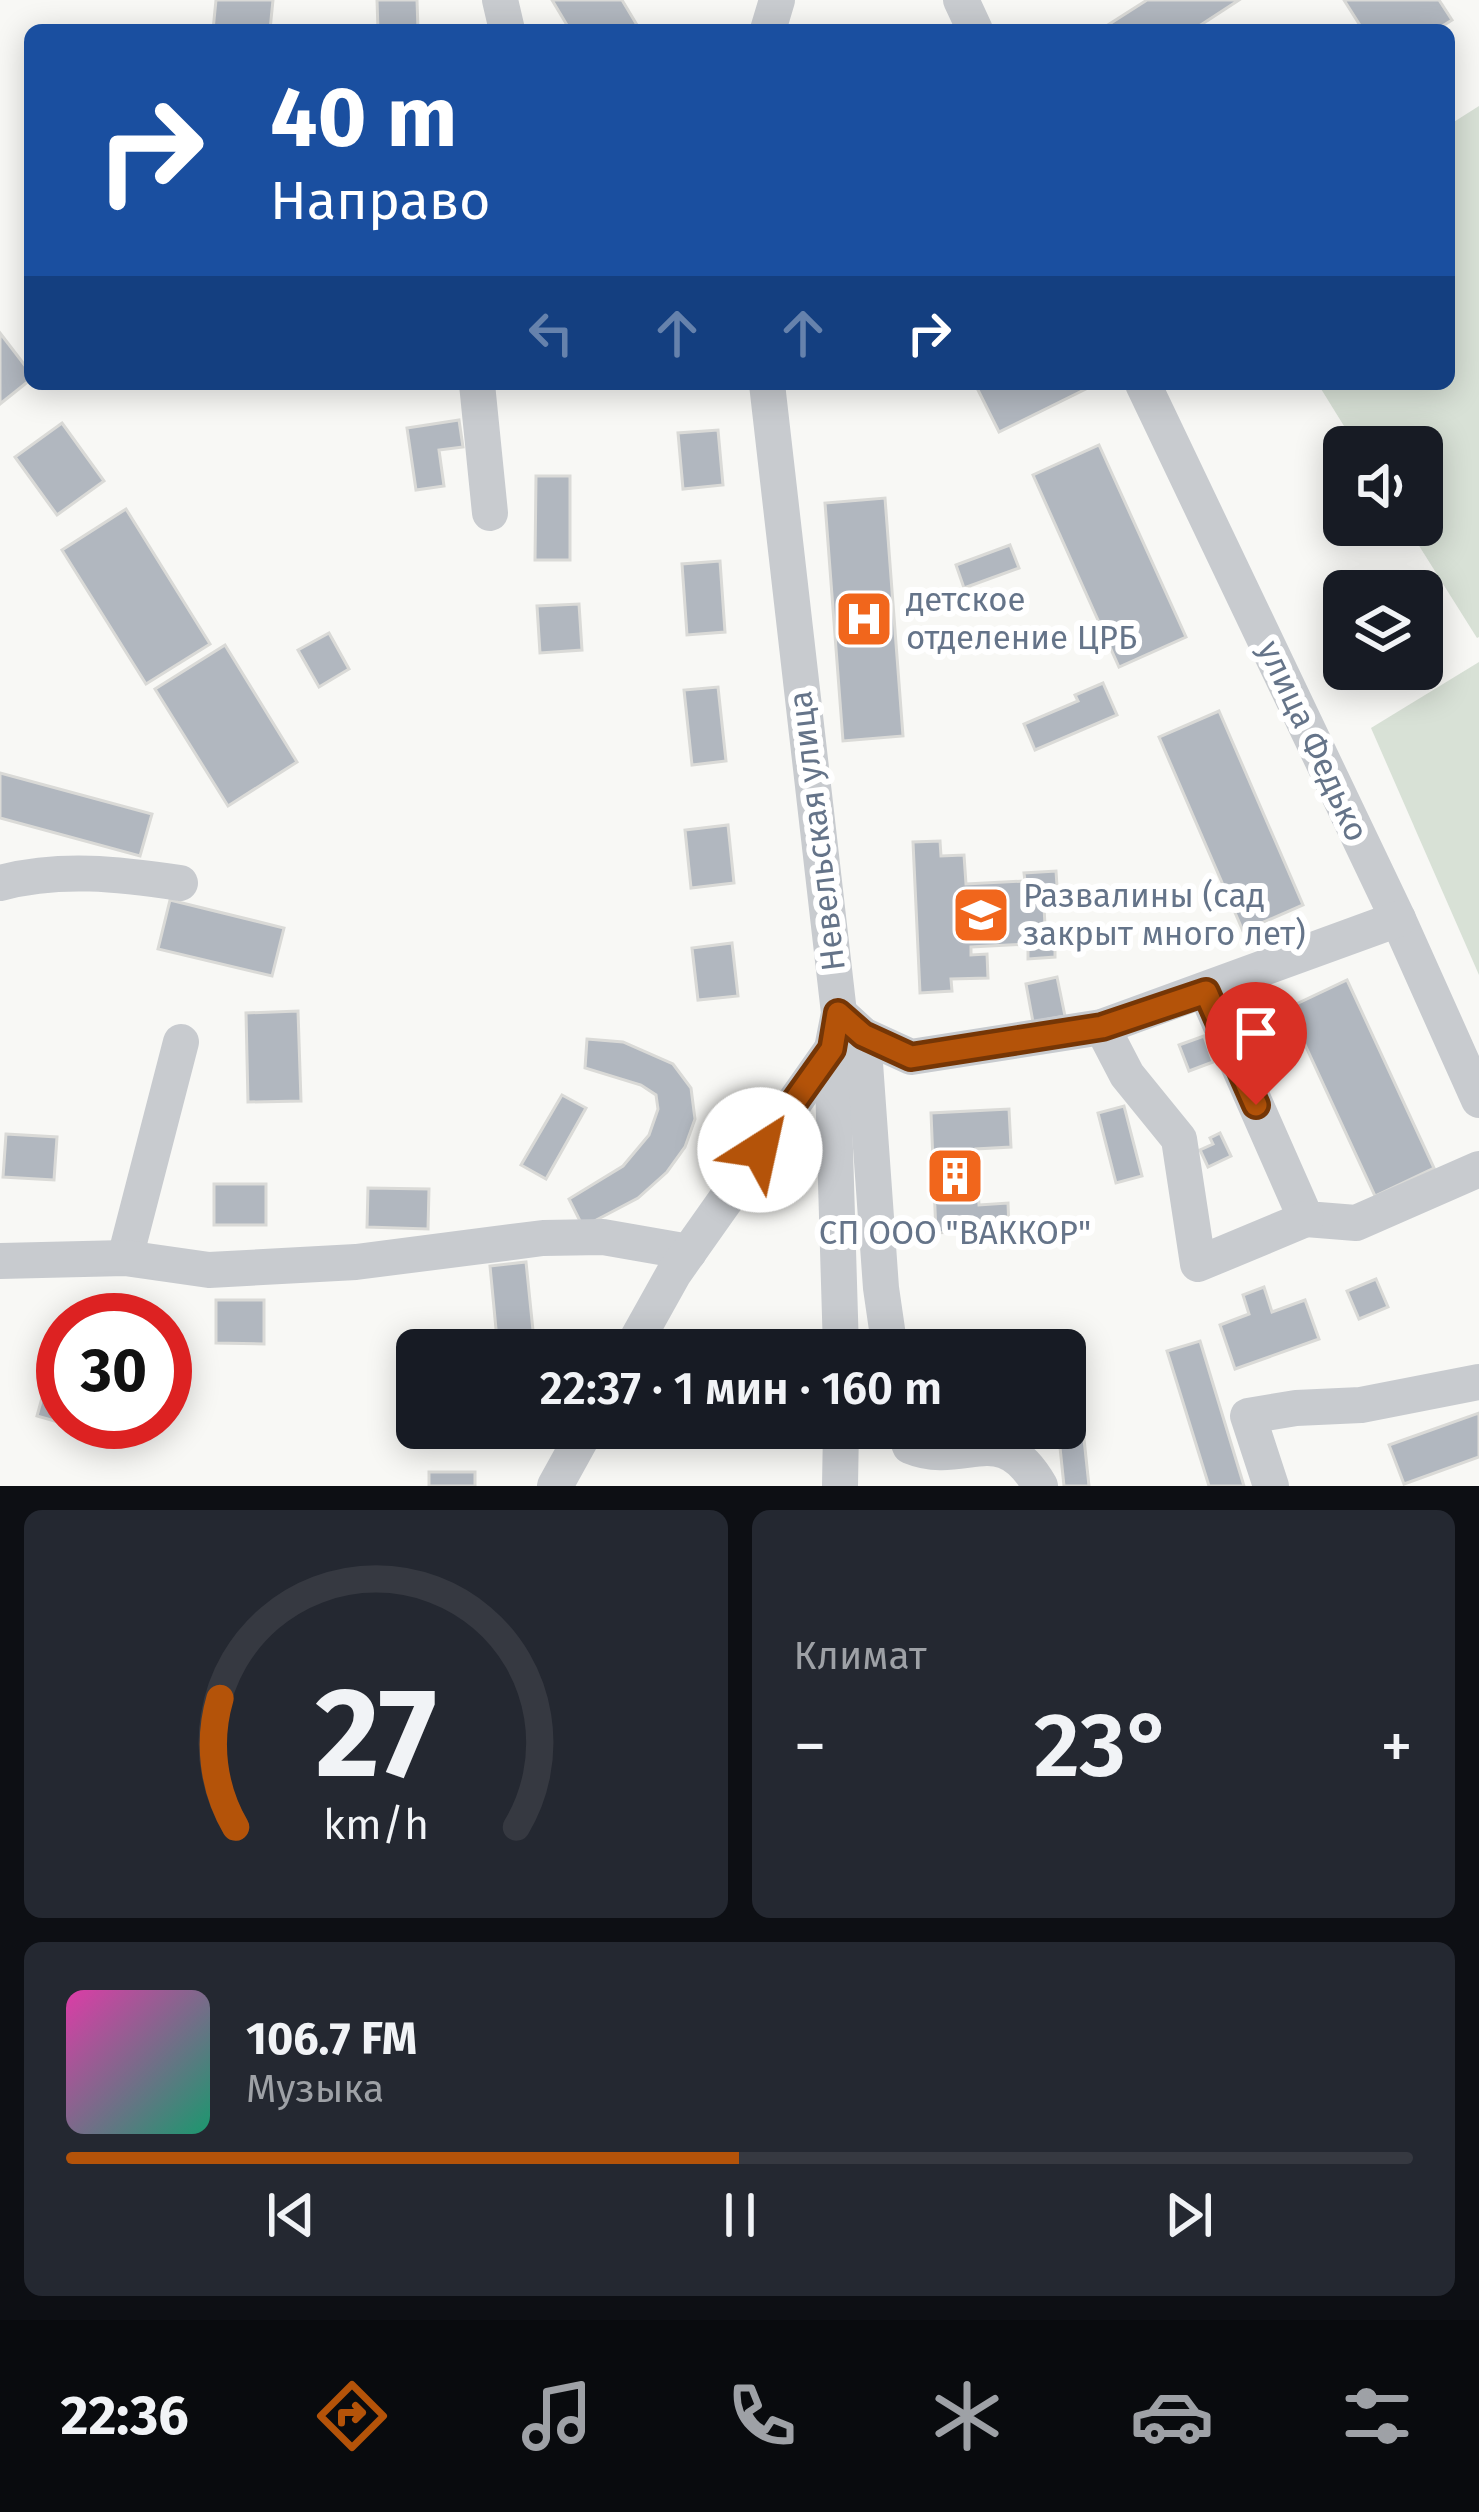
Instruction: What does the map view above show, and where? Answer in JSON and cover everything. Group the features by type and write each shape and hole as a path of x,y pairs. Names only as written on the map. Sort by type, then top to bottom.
{"street":[{"path":"478,390 490,513"},
{"name":"Невельская улица","path":"768,390 844,1032 841,1329"},
{"name":"улица Федько","path":"1146,390 1479,1100"},
{"path":"0,883 74,873 180,883"},
{"path":"844,1032 911,1057 1102,1027 1398,919"},
{"path":"1206,992 1306,1219"},
{"path":"1102,1027 1127,1075 1179,1139 1198,1264 1306,1219 1356,1223 1479,1169"},
{"path":"643,1329 689,1252 844,1032"},
{"path":"844,1032 887,1329"},
{"path":"125,1258 181,1042"},
{"path":"0,1261 125,1258 209,1270 356,1262 543,1238 604,1237 689,1252"},
{"path":"1270,1486 1248,1417 1296,1408 1361,1406 1479,1382"},
{"path":"554,1486 575,1449"},
{"path":"841,1486 842,1449"},
{"path":"917,1449 929,1454 971,1449"},
{"path":"1004,1449 1027,1464 1040,1486"}],"shaded area":[{"path":"1479,106 1477,638 1443,584 1443,570 1434,570 1419,546 1443,546 1443,426 1344,426 1322,390 1455,390 1455,121"},
{"path":"1479,662 1479,975 1371,728 1433,690 1443,690 1443,684"}],"building":[{"path":"216,0 273,0 271,24 214,24"},
{"path":"377,0 417,0 418,24 378,24"},
{"path":"552,0 622,0 636,24 566,24"},
{"path":"1147,0 1239,0 1202,24 1109,24"},
{"path":"1344,0 1439,0 1452,20 1446,24 1359,24"},
{"path":"0,333 24,364 24,385 0,404"},
{"path":"978,390 1084,390 999,432"},
{"path":"459,420 463,447 439,450 444,486 416,490 407,428"},
{"path":"62,423 104,481 57,515 15,457"},
{"path":"718,430 723,485 683,489 678,433"},
{"path":"1099,445 1186,637 1119,667 1033,475"},
{"path":"536,476 570,476 570,560 535,560"},
{"name":"детское отделение ЦРБ","path":"885,498 903,736 843,741 825,503"},
{"path":"126,509 210,644 146,684 62,550"},
{"path":"1010,545 1019,568 964,588 956,565"},
{"path":"720,561 725,632 687,635 682,564"},
{"path":"579,604 582,650 540,653 537,606"},
{"path":"329,633 349,669 319,687 298,650"},
{"path":"225,645 297,762 228,806 155,689"},
{"path":"1103,683 1117,715 1035,750 1024,724 1078,701 1075,695"},
{"path":"718,687 726,761 692,765 684,690"},
{"path":"1219,711 1303,905 1243,931 1159,737"},
{"path":"0,773 152,814 140,856 0,818"},
{"path":"728,825 734,883 691,888 685,830"},
{"name":"Развалины (сад закрыт много лет)","path":"940,841 941,856 964,855 966,884 1025,881 1024,873 1056,871 1057,886 1043,887 1046,945 1055,944 1055,957 1028,959 1028,944 971,947 971,955 987,954 988,978 951,979 952,991 920,993 913,842"},
{"path":"170,900 284,928 272,976 158,949"},
{"path":"732,943 738,996 698,1000 692,948"},
{"path":"1057,977 1065,1016 1033,1022 1026,984"},
{"path":"1347,980 1434,1168 1375,1196 1288,1008"},
{"path":"298,1011 301,1101 248,1102 246,1013"},
{"path":"1204,1036 1213,1062 1189,1071 1179,1045"},
{"path":"587,1039 623,1042 673,1064 691,1088 695,1119 685,1147 667,1172 638,1198 583,1227 569,1199 623,1166 649,1135 658,1109 656,1095 641,1085 585,1068"},
{"path":"562,1095 586,1108 546,1179 521,1165"},
{"path":"1124,1106 1142,1176 1116,1183 1098,1113"},
{"name":"СП ООО \"ВАККОР\"","path":"1009,1109 1011,1147 976,1149 979,1205 1008,1203 1009,1229 936,1233 931,1113"},
{"path":"1220,1133 1231,1156 1208,1167 1200,1150 1213,1144 1210,1138"},
{"path":"6,1134 57,1137 54,1180 3,1177"},
{"path":"214,1184 266,1184 266,1225 214,1225"},
{"path":"368,1188 429,1189 428,1229 367,1227"},
{"path":"526,1262 533,1329 496,1329 490,1266"},
{"path":"1376,1279 1388,1307 1359,1319 1347,1291"},
{"path":"1264,1287 1272,1312 1305,1300 1319,1339 1235,1369 1220,1325 1249,1314 1243,1295"},
{"path":"216,1300 264,1300 264,1344 216,1343"},
{"path":"1200,1341 1244,1486 1209,1486 1167,1351"},
{"path":"1479,1413 1479,1457 1404,1484 1389,1445"},
{"path":"1060,1449 1085,1449 1089,1486 1064,1486"},
{"path":"429,1472 475,1472 475,1486 429,1486"}],"place":[{"name":"детское отделение ЦРБ","path":"864,619"},
{"name":"Развалины (сад закрыт много лет)","path":"981,915"},
{"name":"СП ООО \"ВАККОР\"","path":"955,1176"}],"route":[{"path":"760,1150 832,1049 838,1013 863,1035 911,1057 1102,1027 1206,992 1256,1105"}]}
